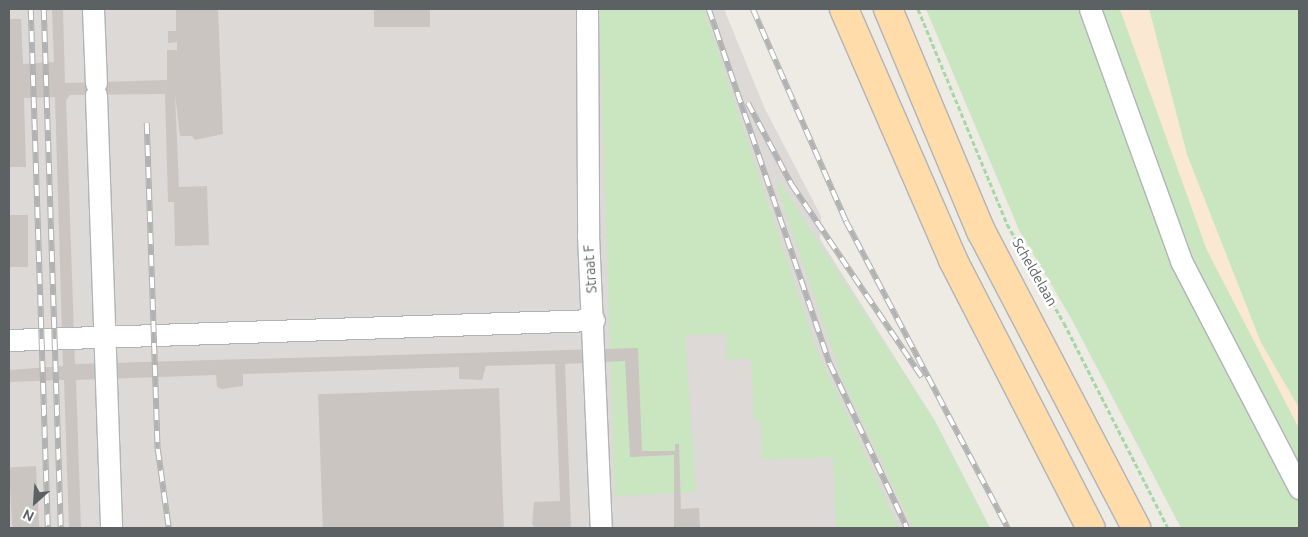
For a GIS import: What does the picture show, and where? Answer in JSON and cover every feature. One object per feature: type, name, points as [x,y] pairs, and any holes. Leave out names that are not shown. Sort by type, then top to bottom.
[{"type":"main road","points":[[844,9],[953,260],[1091,528]]},
{"type":"main road","name":"Scheldelaan","points":[[888,9],[981,231],[1136,528]]},
{"type":"lane","points":[[93,9],[111,528]]},
{"type":"lane","name":"Straat F","points":[[587,9],[588,235],[594,320],[601,528]]},
{"type":"lane","points":[[1090,9],[1181,261],[1299,488]]},
{"type":"lane","points":[[9,340],[594,320]]},
{"type":"path","name":"Scheldelaan","points":[[918,9],[1007,224],[1064,323],[1168,528]]},
{"type":"shaded area","points":[[9,9],[724,9],[765,109],[821,216],[820,239],[935,421],[990,528],[9,528]]},
{"type":"green space","points":[[599,9],[704,9],[816,348],[899,528],[836,528],[833,457],[762,460],[761,421],[754,421],[751,359],[726,359],[727,334],[685,335],[696,492],[615,496]]},
{"type":"green space","points":[[926,9],[1120,9],[1207,250],[1299,428],[1299,528],[1181,528],[1071,318],[1019,230]]},
{"type":"green space","points":[[1149,9],[1299,9],[1299,408],[1261,343],[1187,155]]},
{"type":"green space","points":[[778,180],[935,421],[990,528],[913,528],[843,381],[778,190]]},
{"type":"sand","points":[[1120,9],[1149,9],[1187,155],[1261,343],[1299,408],[1299,428],[1207,250]]},
{"type":"building","points":[[52,9],[63,9],[65,83],[167,80],[167,50],[177,50],[177,42],[168,43],[168,31],[176,31],[176,10],[218,9],[223,134],[195,140],[192,136],[180,136],[175,94],[179,187],[207,186],[209,245],[175,246],[174,202],[168,202],[165,94],[70,95],[66,100],[75,364],[638,348],[642,451],[675,451],[675,444],[679,444],[681,509],[699,508],[700,528],[674,528],[674,455],[630,457],[625,361],[565,364],[571,528],[535,528],[532,524],[534,502],[560,501],[555,364],[486,366],[482,380],[459,379],[459,367],[243,374],[243,386],[222,389],[217,387],[216,375],[76,380],[81,528],[69,528],[64,380],[9,382],[9,370],[63,366],[55,97],[24,98],[26,167],[9,167],[9,19],[21,19],[23,64],[54,62]]},
{"type":"building","points":[[374,9],[430,9],[430,27],[374,27]]},
{"type":"building","points":[[9,215],[28,215],[28,267],[9,267]]},
{"type":"building","points":[[499,388],[504,528],[323,528],[318,394]]},
{"type":"building","points":[[36,466],[39,528],[12,528],[9,467]]},
{"type":"railway","points":[[31,9],[48,528]]},
{"type":"railway","points":[[44,9],[61,528]]},
{"type":"railway","points":[[709,9],[830,364],[907,528]]},
{"type":"railway","points":[[753,9],[846,221],[1008,528]]},
{"type":"railway","points":[[748,103],[792,185],[922,377]]},
{"type":"railway","points":[[147,123],[158,449],[169,528]]}]
